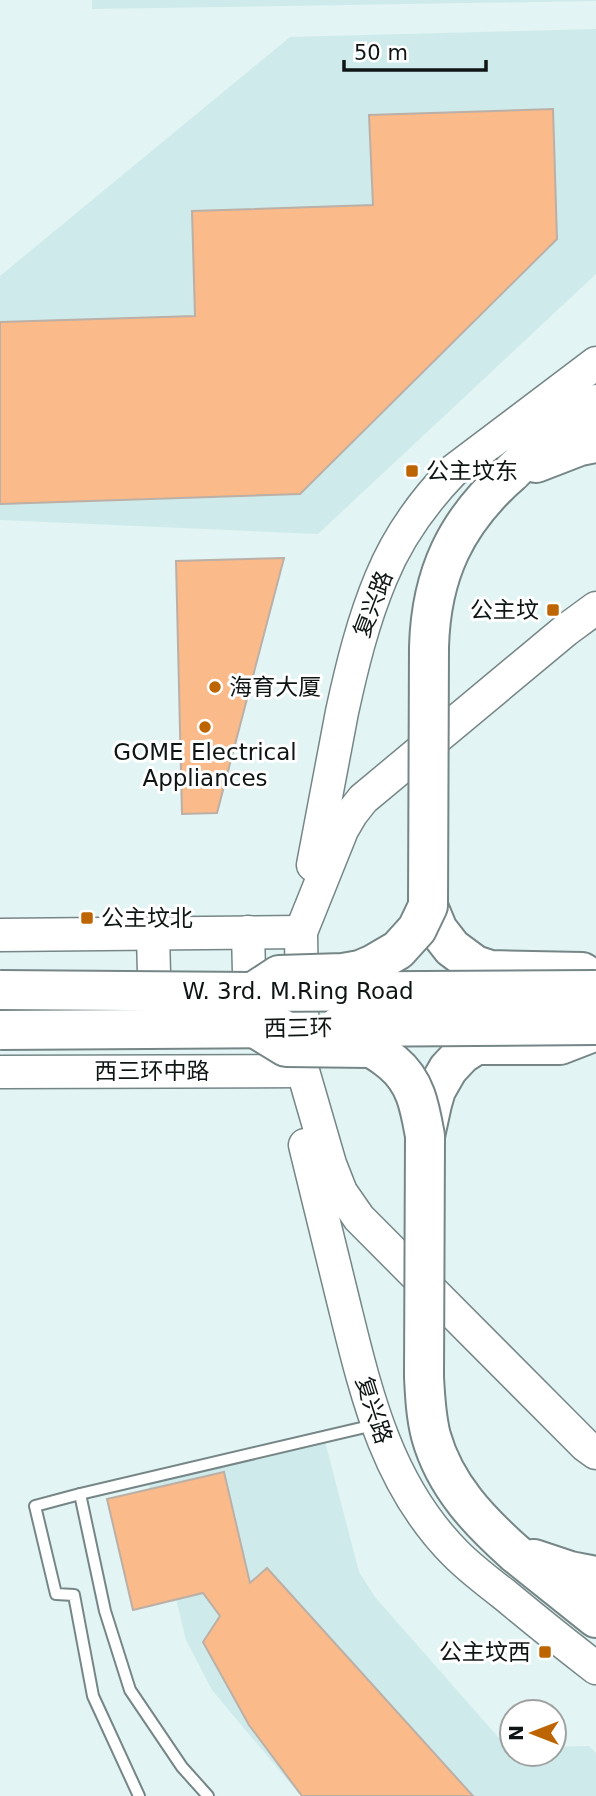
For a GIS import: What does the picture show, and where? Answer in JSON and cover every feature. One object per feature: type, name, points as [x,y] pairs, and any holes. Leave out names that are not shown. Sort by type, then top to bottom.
[{"type":"highway","points":[[596,404],[535,449],[481,502],[465,523],[443,565],[434,596],[429,647],[428,906],[438,930],[452,948],[475,965],[490,971],[582,972],[596,981]]},
{"type":"highway","points":[[511,473],[580,446],[596,443]]},
{"type":"highway","points":[[428,906],[416,929],[398,950],[360,971],[279,975],[254,1010],[286,1046],[361,1046],[378,1051],[403,1071],[412,1085],[419,1102],[425,1136],[424,1377],[431,1437],[440,1462],[454,1487],[485,1527],[596,1618]]},
{"type":"highway","name":"W. 3rd. M.Ring Road","points":[[0,990],[254,1010],[596,990]]},
{"type":"highway","name":"西三环","points":[[0,1030],[254,1010],[596,1025]]},
{"type":"highway","points":[[425,1136],[436,1090],[448,1069],[462,1054],[477,1045],[560,1045],[596,1031]]},
{"type":"highway","points":[[516,1554],[596,1576]]},
{"type":"street","name":"复兴路","points":[[596,363],[453,471],[432,492],[397,547],[382,576],[360,636],[350,676],[301,932],[304,1140],[355,1349],[389,1455],[404,1486],[456,1554],[596,1668]]},
{"type":"street","points":[[0,935],[301,932],[342,830],[363,799],[596,608]]},
{"type":"street","points":[[248,932],[251,1071]]},
{"type":"street","points":[[153,934],[156,1071]]},
{"type":"street","points":[[303,1071],[330,1164],[341,1192],[359,1218],[596,1453]]},
{"type":"street","name":"西三环中路","points":[[0,1072],[303,1071]]},
{"type":"lane","points":[[139,1796],[93,1696],[74,1595],[56,1594],[35,1506],[377,1424]]},
{"type":"lane","points":[[80,1494],[105,1611],[130,1690],[182,1767],[208,1796]]},
{"type":"shaded area","points":[[92,0],[596,0],[596,1],[92,9]]},
{"type":"shaded area","points":[[596,29],[596,274],[318,534],[0,520],[0,276],[290,37]]},
{"type":"shaded area","points":[[324,1438],[359,1572],[375,1597],[498,1737],[498,1768],[568,1768],[568,1747],[589,1746],[596,1753],[596,1796],[301,1796],[212,1690],[186,1640],[148,1481]]},
{"type":"building","points":[[553,109],[557,239],[300,494],[0,504],[0,322],[195,316],[192,211],[373,205],[369,115]]},
{"type":"building","name":"海育大厦","points":[[284,558],[217,813],[182,814],[176,561]]},
{"type":"building","points":[[224,1472],[250,1583],[267,1568],[473,1796],[302,1796],[249,1725],[203,1642],[220,1616],[203,1593],[133,1610],[107,1499]]},
{"type":"place","name":"公主坟东","points":[[412,471]]},
{"type":"place","name":"公主坟","points":[[553,610]]},
{"type":"place","name":"海育大厦","points":[[215,687]]},
{"type":"place","name":"GOME Electrical Appliances","points":[[205,727]]},
{"type":"place","name":"公主坟北","points":[[87,918]]},
{"type":"place","name":"公主坟西","points":[[545,1652]]}]
